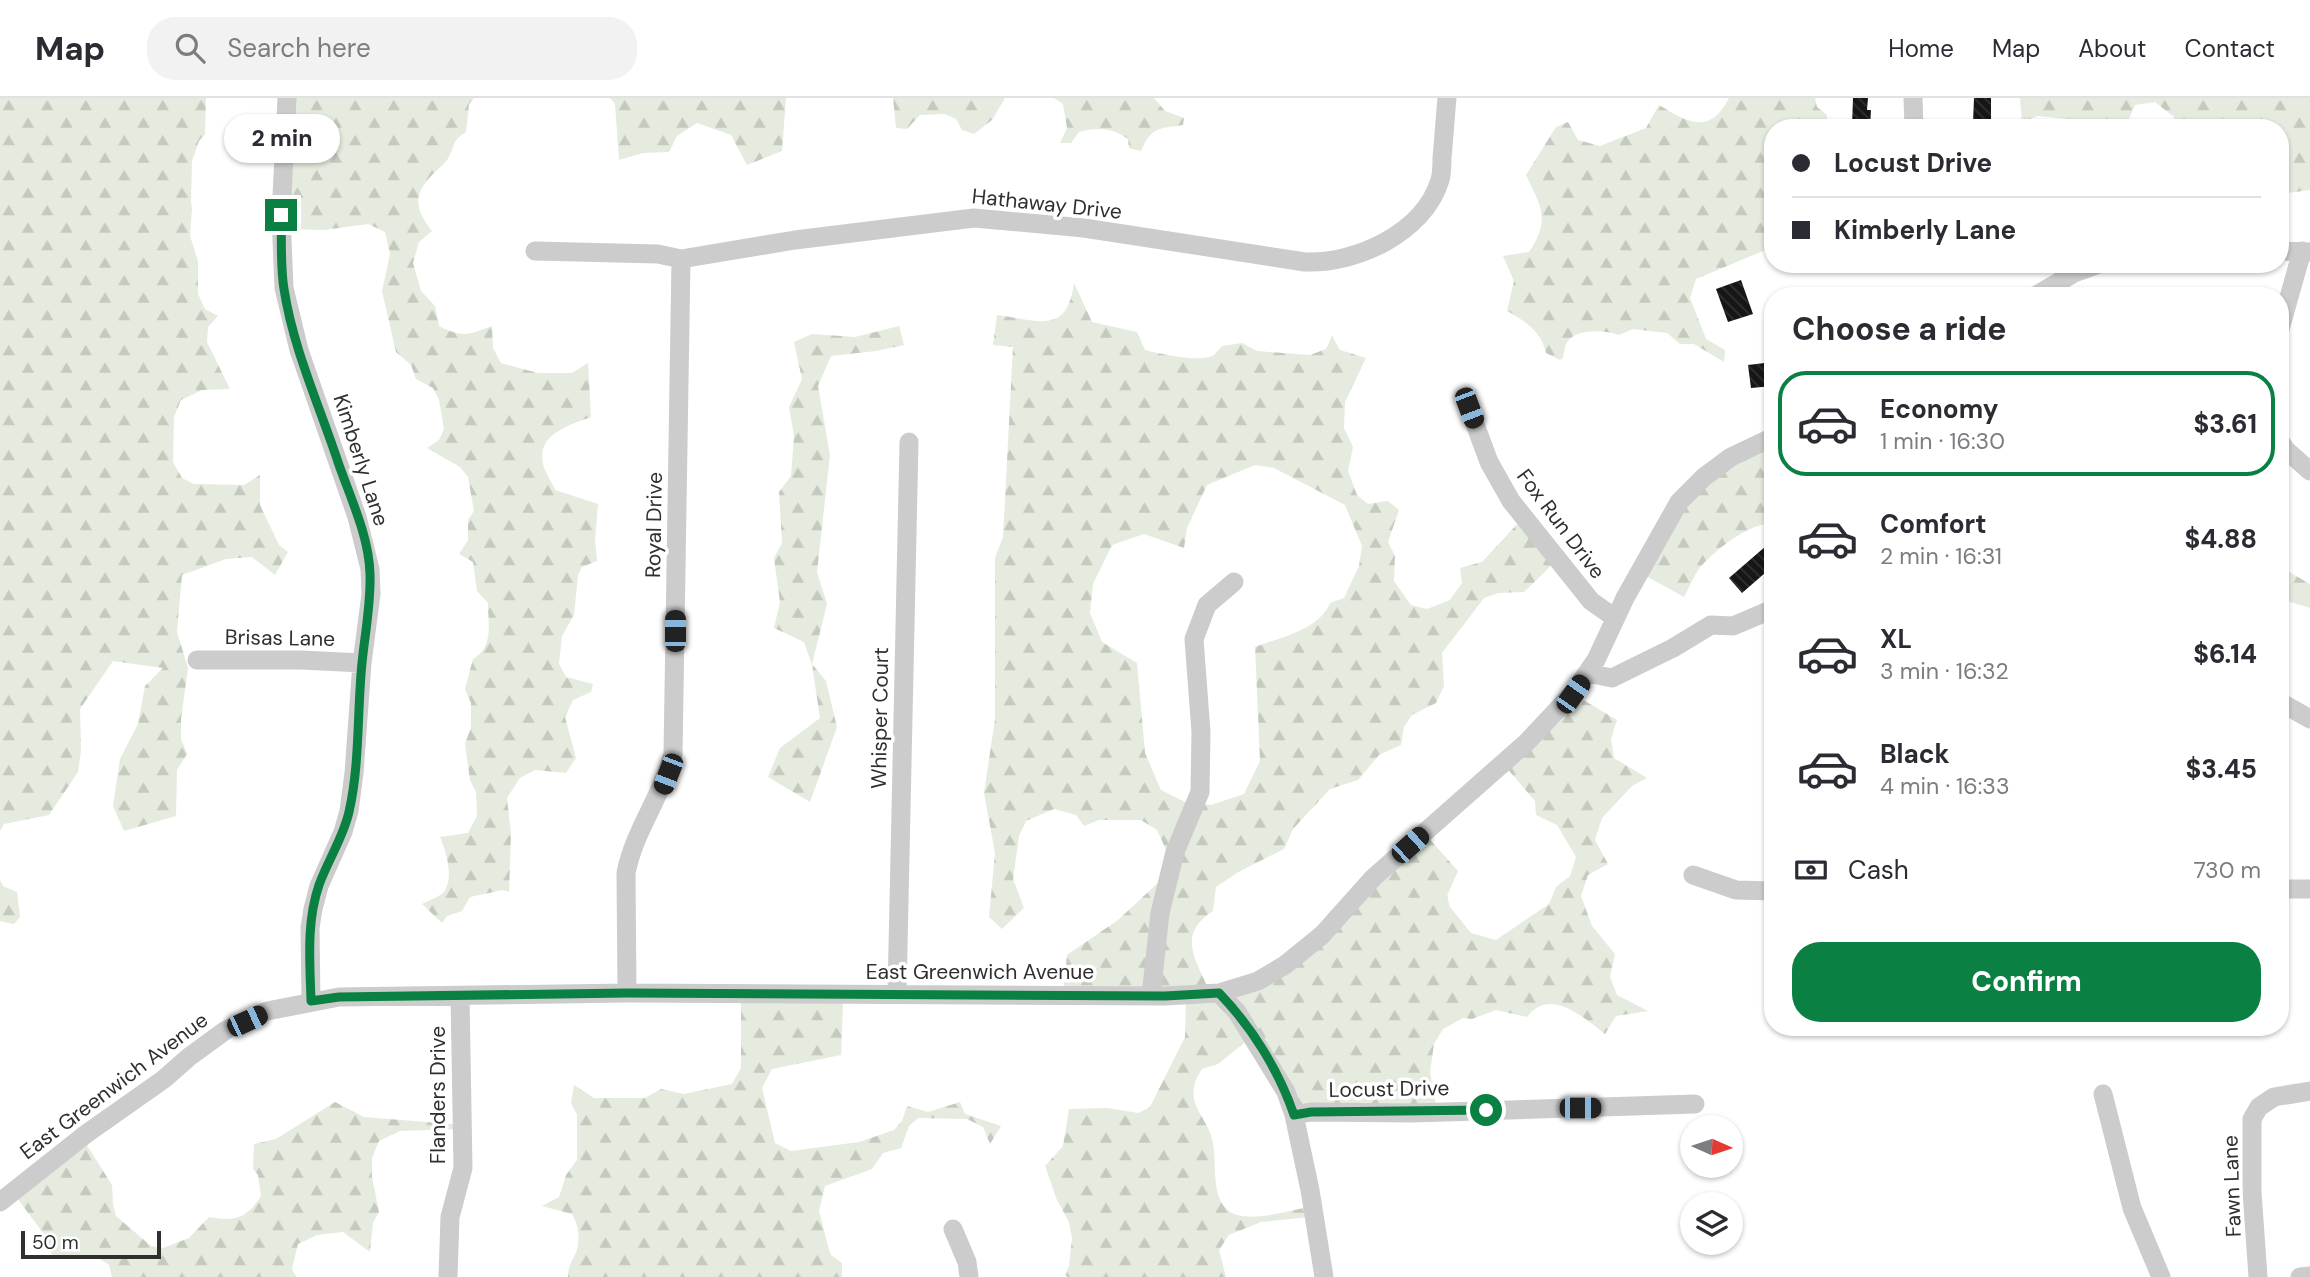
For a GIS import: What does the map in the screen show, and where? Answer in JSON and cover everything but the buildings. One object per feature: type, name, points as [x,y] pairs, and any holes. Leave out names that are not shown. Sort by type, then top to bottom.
[{"type":"street","name":"Kimberly Lane","points":[[287,98],[281,215],[284,288],[299,350],[357,517],[368,559],[371,594],[349,811],[343,832],[319,886],[310,928],[311,1001]]},
{"type":"street","name":"Hathaway Drive","points":[[535,251],[657,254],[681,259],[795,240],[974,218],[1084,229],[1305,262],[1347,258],[1404,231],[1424,211],[1440,180],[1447,98]]},
{"type":"street","points":[[1913,98],[1913,119]]},
{"type":"street","points":[[2289,303],[2306,252]]},
{"type":"street","name":"Royal Drive","points":[[627,993],[626,873],[630,856],[660,793],[673,754],[681,259]]},
{"type":"street","points":[[2052,287],[2077,273]]},
{"type":"street","name":"Fox Run Drive","points":[[1469,408],[1489,462],[1511,501],[1591,601],[1615,618]]},
{"type":"street","name":"Whisper Court","points":[[897,994],[909,442]]},
{"type":"street","name":"East Greenwich Avenue","points":[[0,1202],[226,1030],[267,1011],[311,1001],[339,997],[627,993],[1151,996],[1219,993],[1258,981],[1284,965],[1322,934],[1373,878],[1527,742],[1573,694],[1596,660],[1615,618],[1679,502],[1704,477],[1731,457],[1764,442]]},
{"type":"street","points":[[2289,453],[2310,471]]},
{"type":"street","points":[[1151,996],[1160,912],[1175,852],[1199,792],[1201,732],[1194,639],[1207,605],[1234,582]]},
{"type":"street","points":[[1587,673],[1612,678],[1673,648],[1711,625],[1733,626],[1764,613]]},
{"type":"street","name":"Brisas Lane","points":[[197,660],[362,663]]},
{"type":"street","points":[[2289,707],[2310,719]]},
{"type":"street","points":[[1693,875],[1736,890],[1764,891]]},
{"type":"street","points":[[2289,889],[2310,889]]},
{"type":"street","points":[[1219,993],[1237,1012],[1256,1040],[1286,1092],[1311,1190],[1324,1277]]},
{"type":"street","name":"Flanders Drive","points":[[448,1277],[450,1217],[463,1168],[460,996]]},
{"type":"street","name":"Fawn Lane","points":[[2258,1277],[2252,1192],[2252,1119],[2259,1107],[2274,1097],[2310,1091]]},
{"type":"street","points":[[2103,1094],[2132,1208],[2161,1277]]},
{"type":"street","name":"Locust Drive","points":[[1294,1115],[1311,1112],[1413,1112],[1695,1104]]},
{"type":"street","points":[[953,1229],[967,1262],[969,1277]]},
{"type":"street","points":[[2300,1277],[2310,1276]]},
{"type":"green space","points":[[0,98],[206,98],[205,134],[199,141],[192,161],[190,236],[198,261],[198,294],[205,309],[218,316],[208,327],[207,342],[230,389],[202,390],[181,400],[174,417],[173,462],[182,478],[194,484],[244,485],[260,475],[260,505],[279,545],[288,552],[275,575],[252,557],[226,559],[182,575],[177,632],[188,668],[181,719],[181,739],[187,754],[177,770],[176,816],[124,831],[113,806],[120,759],[138,724],[145,686],[163,668],[113,661],[80,709],[81,751],[78,772],[49,815],[4,824],[0,831]]},
{"type":"green space","points":[[292,98],[474,98],[469,104],[466,132],[456,141],[447,160],[426,182],[419,195],[419,209],[432,231],[419,242],[413,263],[421,291],[435,306],[439,326],[466,334],[492,326],[493,348],[501,363],[538,373],[572,373],[588,363],[591,417],[556,432],[545,445],[542,454],[544,467],[555,490],[598,504],[595,540],[597,561],[582,567],[578,575],[574,615],[562,636],[559,664],[566,677],[593,684],[591,692],[573,700],[565,717],[576,758],[566,773],[535,770],[520,778],[507,798],[511,834],[509,892],[503,890],[470,897],[462,911],[447,916],[442,923],[422,904],[443,893],[447,887],[448,865],[440,837],[468,833],[477,816],[476,792],[470,780],[465,744],[471,727],[471,703],[465,689],[473,659],[484,648],[488,634],[488,603],[477,591],[473,562],[459,554],[468,540],[468,520],[474,511],[468,477],[460,467],[427,448],[439,440],[444,429],[439,400],[433,388],[416,379],[411,365],[396,352],[382,291],[390,254],[385,232],[368,224],[324,230],[288,229]]},
{"type":"green space","points":[[610,98],[786,98],[782,151],[747,165],[731,135],[697,123],[677,136],[669,152],[643,153],[619,160],[615,104]]},
{"type":"green space","points":[[893,98],[1005,98],[992,120],[974,134],[962,130],[956,119],[945,114],[920,115],[907,129],[896,128]]},
{"type":"green space","points":[[1054,98],[1154,98],[1165,111],[1184,118],[1183,125],[1157,130],[1149,137],[1141,151],[1129,148],[1128,139],[1122,135],[1104,130],[1079,132],[1071,143],[1060,143],[1067,128],[1063,104]]},
{"type":"green space","points":[[1729,98],[1815,98],[1817,107],[1827,115],[1827,119],[1764,119],[1764,251],[1696,279],[1690,298],[1706,339],[1725,350],[1724,362],[1694,344],[1680,344],[1667,333],[1633,329],[1619,335],[1600,331],[1578,334],[1567,342],[1560,360],[1546,353],[1537,333],[1507,311],[1514,281],[1503,256],[1529,252],[1536,241],[1542,222],[1541,213],[1526,175],[1556,127],[1568,122],[1578,140],[1600,146],[1646,128],[1659,105],[1697,122],[1714,118]]},
{"type":"green space","points":[[2020,98],[2310,98],[2310,190],[2289,193],[2289,119],[2174,119],[2155,102],[2135,105],[2129,119],[2038,116],[2022,119]]},
{"type":"green space","points":[[1074,283],[1092,322],[1137,332],[1145,350],[1160,354],[1190,358],[1208,357],[1214,355],[1222,346],[1242,343],[1257,351],[1310,355],[1326,349],[1332,336],[1340,350],[1366,358],[1345,402],[1344,428],[1353,447],[1348,471],[1357,495],[1368,504],[1388,501],[1399,510],[1388,542],[1395,556],[1394,581],[1411,605],[1427,609],[1450,600],[1462,583],[1460,568],[1482,562],[1519,522],[1556,561],[1524,592],[1498,593],[1484,598],[1442,653],[1444,686],[1436,703],[1412,715],[1404,727],[1401,745],[1379,755],[1358,780],[1330,789],[1293,829],[1284,849],[1240,871],[1216,887],[1213,911],[1195,929],[1192,938],[1195,958],[1209,991],[1261,980],[1425,834],[1458,871],[1447,896],[1450,907],[1471,933],[1496,940],[1549,904],[1556,887],[1570,876],[1576,857],[1557,825],[1536,815],[1535,801],[1504,765],[1570,692],[1617,720],[1611,739],[1614,758],[1647,778],[1632,786],[1602,818],[1595,840],[1608,864],[1588,875],[1581,896],[1592,926],[1615,954],[1610,977],[1617,995],[1648,1011],[1616,1016],[1605,1034],[1577,1013],[1556,1005],[1546,1004],[1536,1008],[1527,1017],[1496,1010],[1472,1019],[1463,1018],[1443,1029],[1434,1044],[1430,1072],[1437,1110],[1299,1115],[1253,1036],[1218,1064],[1202,1069],[1195,1083],[1194,1099],[1212,1139],[1216,1187],[1223,1204],[1236,1215],[1256,1217],[1308,1207],[1310,1217],[1261,1222],[1229,1235],[1219,1250],[1226,1277],[1068,1277],[1065,1275],[1069,1266],[1072,1238],[1069,1222],[1057,1200],[1045,1166],[1063,1146],[1069,1109],[1108,1108],[1138,1113],[1150,1107],[1185,1037],[1186,996],[1063,993],[1067,955],[1118,920],[1160,881],[1168,854],[1157,830],[1141,820],[1099,820],[1084,826],[1076,815],[1054,809],[1026,821],[1019,836],[1013,879],[1024,908],[1002,929],[989,917],[995,853],[984,793],[995,719],[995,558],[1003,537],[1013,347],[993,345],[997,315],[1048,321],[1065,311]],"holes":[[[1255,465],[1274,468],[1345,505],[1362,546],[1359,566],[1344,598],[1330,603],[1317,620],[1298,631],[1255,647],[1260,761],[1244,794],[1211,805],[1185,802],[1161,790],[1145,753],[1137,663],[1102,642],[1090,613],[1093,584],[1112,545],[1144,534],[1184,548],[1187,528],[1207,485]]]},
{"type":"green space","points":[[899,326],[904,345],[831,356],[818,386],[830,455],[817,572],[827,604],[812,664],[826,681],[837,727],[810,802],[768,777],[780,748],[820,718],[812,665],[804,642],[774,628],[780,602],[774,558],[782,543],[779,492],[791,476],[794,436],[789,407],[802,379],[794,342],[812,334],[855,337]]},
{"type":"green space","points":[[1764,442],[1764,524],[1746,531],[1717,551],[1700,567],[1684,597],[1646,576],[1680,501]]},
{"type":"green space","points":[[2289,571],[2310,584],[2310,608],[2289,602]]},
{"type":"green space","points":[[0,880],[3,886],[17,892],[20,917],[14,924],[0,921]]},
{"type":"green space","points":[[741,993],[841,994],[841,1055],[772,1069],[762,1088],[775,1143],[791,1151],[859,1142],[894,1130],[902,1121],[907,1106],[928,1112],[960,1102],[965,1114],[1001,1126],[990,1144],[983,1127],[967,1119],[918,1118],[909,1126],[901,1148],[883,1153],[872,1169],[825,1186],[819,1211],[831,1255],[842,1263],[842,1277],[568,1277],[578,1244],[576,1224],[572,1214],[542,1206],[559,1197],[566,1175],[577,1160],[577,1115],[571,1103],[574,1085],[594,1098],[645,1098],[661,1089],[684,1094],[732,1084],[741,1068]]},
{"type":"green space","points":[[335,1102],[364,1117],[464,1125],[462,1129],[400,1131],[379,1141],[372,1158],[372,1177],[379,1212],[373,1223],[370,1252],[343,1232],[317,1235],[298,1244],[292,1269],[296,1277],[112,1277],[109,1265],[94,1255],[52,1256],[46,1237],[14,1194],[83,1139],[112,1185],[116,1216],[151,1246],[163,1248],[189,1238],[209,1217],[226,1219],[245,1214],[261,1196],[258,1175],[253,1169],[254,1144],[276,1139]]},
{"type":"route","points":[[281,215],[284,288],[299,350],[357,517],[370,569],[371,594],[349,811],[343,832],[319,886],[310,928],[311,1001],[339,997],[627,993],[1165,996],[1219,993],[1237,1012],[1256,1040],[1286,1092],[1294,1115],[1311,1112],[1486,1110]]}]
